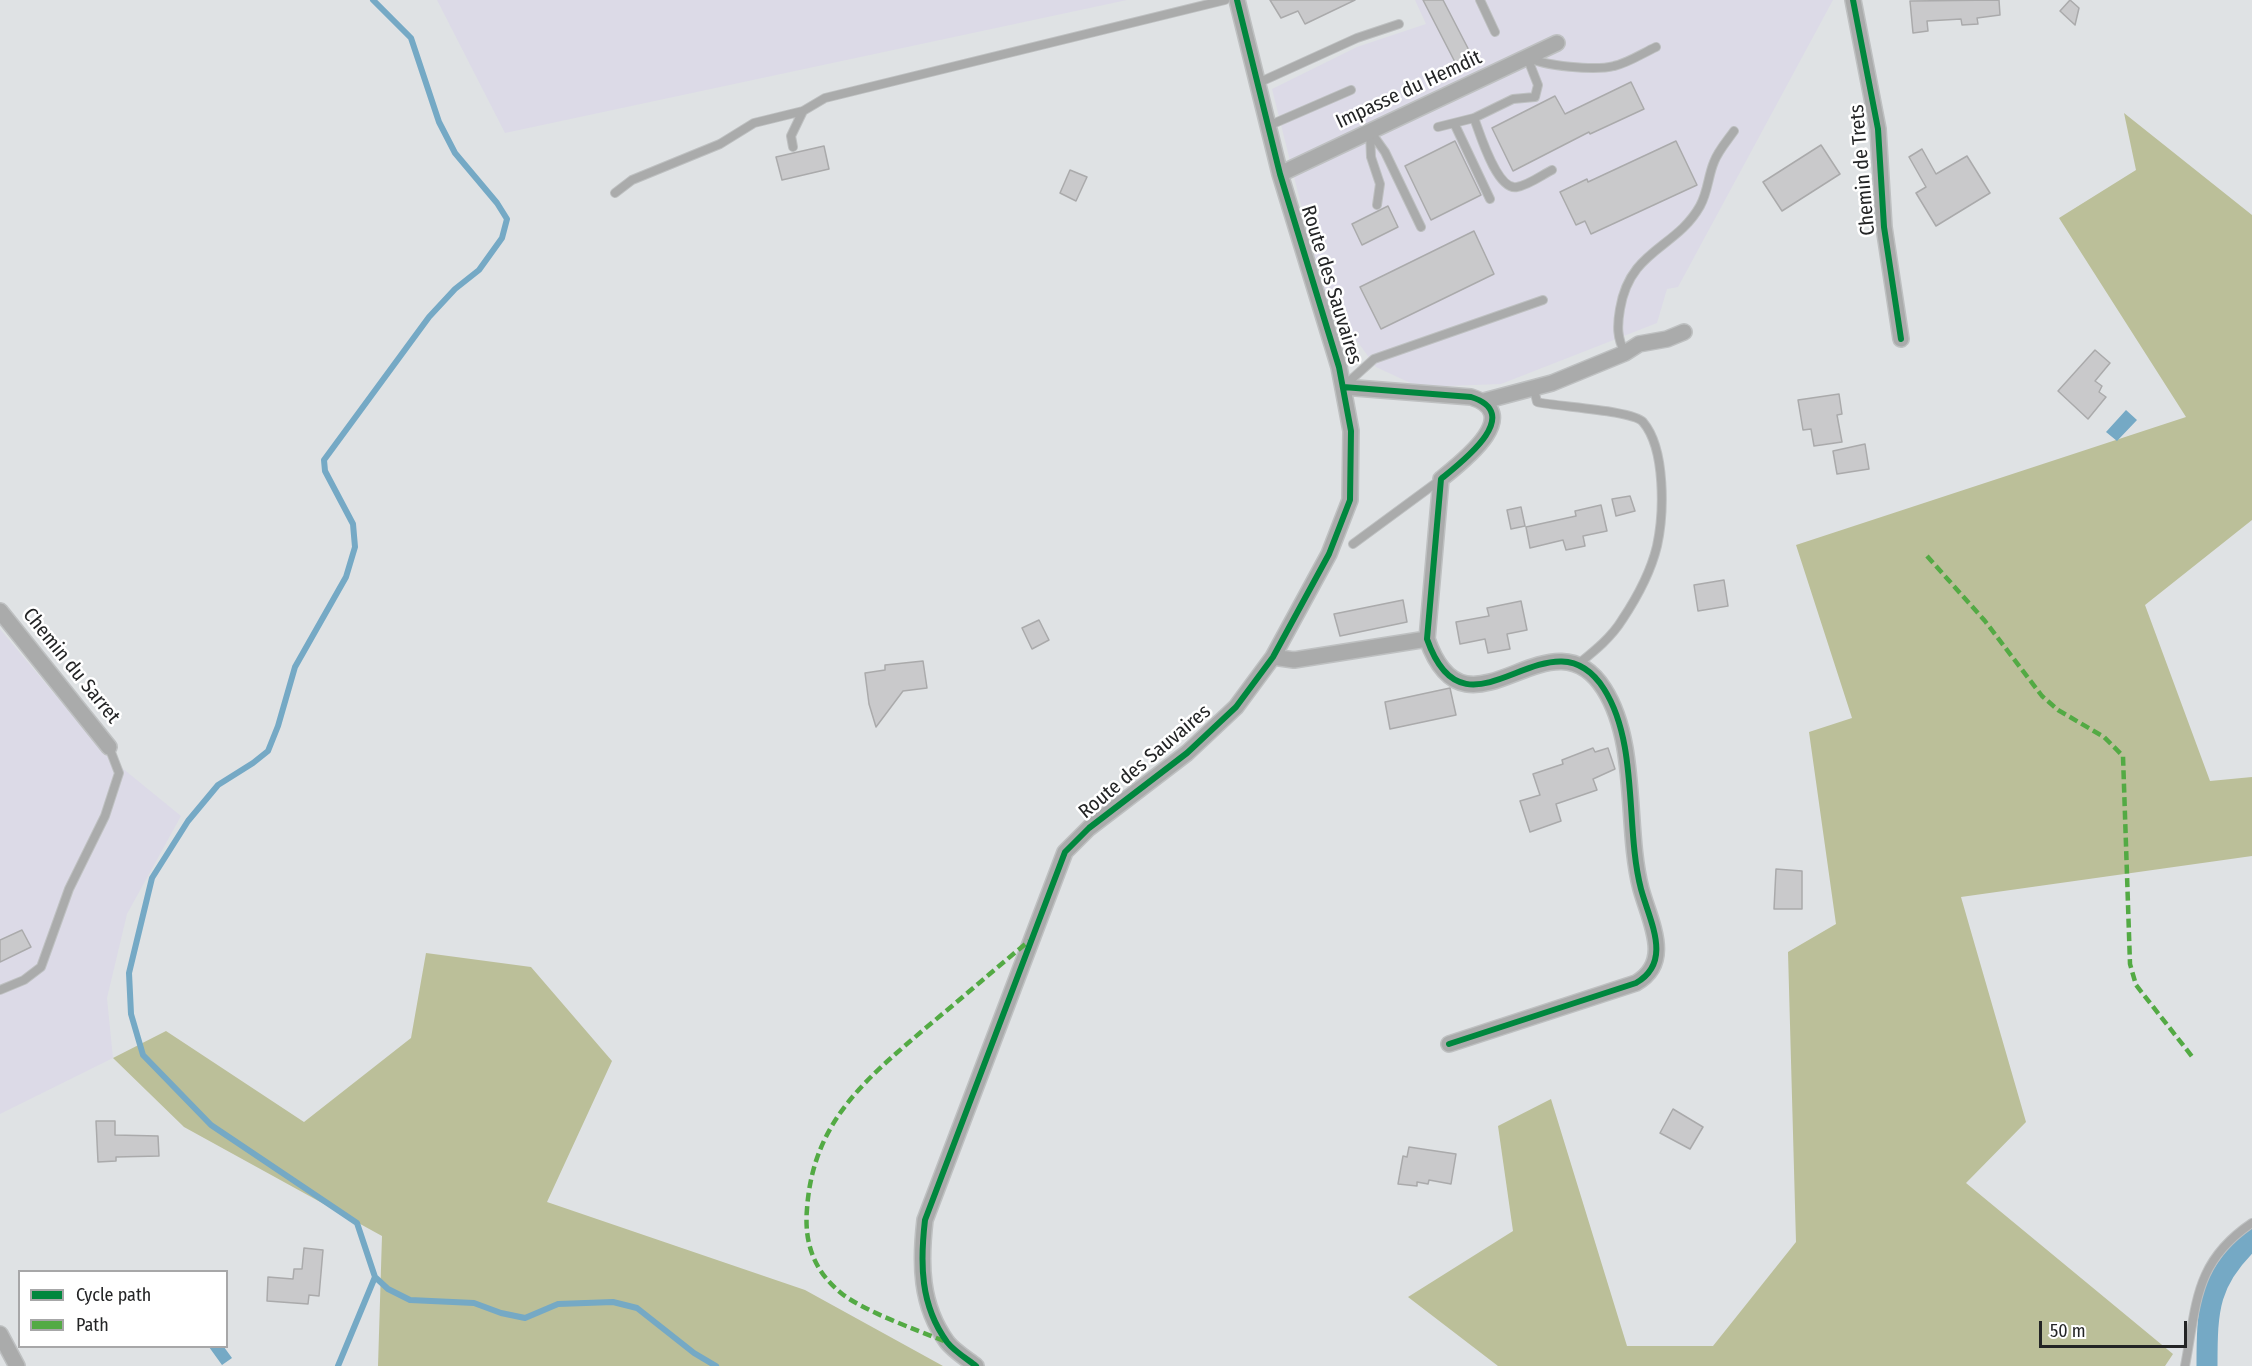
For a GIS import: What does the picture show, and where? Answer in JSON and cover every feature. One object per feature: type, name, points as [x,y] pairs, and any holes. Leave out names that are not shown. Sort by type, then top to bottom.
[{"type":"street","name":"Route des Sauvaires","points":[[976,1366],[948,1342],[923,1294],[921,1254],[925,1220],[1065,852],[1089,828],[1187,753],[1236,707],[1273,657],[1329,554],[1350,500],[1351,431],[1343,387],[1280,174],[1237,0]]},
{"type":"street","name":"Chemin de Trets","points":[[1853,0],[1878,129],[1884,228],[1901,339]]},
{"type":"street","name":"Impasse du Hemdit","points":[[1280,174],[1557,43]]},
{"type":"street","points":[[1343,387],[1471,397],[1484,401],[1534,389],[1626,353],[1639,344],[1667,339],[1684,332]]},
{"type":"street","points":[[1449,1044],[1636,983],[1648,976],[1655,967],[1658,952],[1635,866],[1632,795],[1615,711],[1604,689],[1592,675],[1577,665],[1562,660],[1550,660],[1486,684],[1473,685],[1459,682],[1445,671],[1432,652],[1427,639],[1441,479],[1473,452],[1487,435],[1491,421],[1491,409],[1484,401]]},
{"type":"street","name":"Chemin du Sarret","points":[[0,611],[109,747]]},
{"type":"street","points":[[1273,657],[1294,660],[1427,639]]},
{"type":"street","points":[[0,1334],[16,1366]]},
{"type":"lane","points":[[615,193],[632,180],[720,144],[754,123],[803,111],[825,98],[1225,0]]},
{"type":"lane","points":[[1480,0],[1495,32]]},
{"type":"lane","points":[[1258,83],[1357,38],[1399,24]]},
{"type":"lane","points":[[1527,57],[1553,66],[1613,66],[1656,47]]},
{"type":"lane","points":[[1438,127],[1474,118],[1513,99],[1535,97],[1538,85],[1527,57]]},
{"type":"lane","points":[[1268,126],[1350,90]]},
{"type":"lane","points":[[793,147],[792,136],[803,111]]},
{"type":"lane","points":[[1474,118],[1499,179],[1509,187],[1518,187],[1552,170]]},
{"type":"lane","points":[[1454,123],[1490,199]]},
{"type":"lane","points":[[1370,131],[1371,157],[1380,184],[1377,205]]},
{"type":"lane","points":[[1370,131],[1385,152],[1421,227]]},
{"type":"lane","points":[[1626,353],[1619,341],[1617,330],[1624,288],[1632,272],[1691,219],[1700,207],[1713,164],[1734,131]]},
{"type":"lane","points":[[1343,387],[1374,359],[1543,300]]},
{"type":"lane","points":[[1534,389],[1537,402],[1624,413],[1642,421],[1654,443],[1660,464],[1657,545],[1650,567],[1622,621],[1609,637],[1577,665]]},
{"type":"lane","points":[[1353,544],[1441,479]]},
{"type":"lane","points":[[0,990],[24,980],[41,967],[69,889],[105,816],[119,772],[109,747]]},
{"type":"lane","points":[[2185,1366],[2202,1277],[2215,1256],[2237,1233],[2252,1222]]},
{"type":"shaded area","points":[[437,0],[1127,0],[505,133]]},
{"type":"shaded area","points":[[1415,0],[1833,0],[1678,287],[1667,289],[1657,323],[1501,384],[1419,387],[1376,367],[1324,296],[1272,89],[1357,47],[1426,24]]},
{"type":"shaded area","points":[[0,629],[105,754],[181,816],[127,914],[107,998],[113,1058],[0,1114]]},
{"type":"green space","points":[[2124,113],[2252,215],[2252,520],[2145,605],[2210,781],[2252,777],[2252,856],[1961,897],[2026,1122],[1966,1183],[2173,1354],[2165,1366],[1498,1366],[1408,1297],[1513,1231],[1498,1126],[1551,1099],[1627,1346],[1713,1346],[1796,1242],[1788,952],[1836,924],[1809,732],[1852,718],[1796,545],[2186,417],[2059,218],[2136,170]]},
{"type":"green space","points":[[426,953],[531,967],[612,1061],[547,1202],[805,1290],[943,1366],[378,1366],[382,1236],[184,1127],[113,1058],[166,1031],[304,1122],[411,1038]]},
{"type":"water","points":[[2126,410],[2137,420],[2117,441],[2106,432]]},
{"type":"water","points":[[210,1348],[225,1348],[232,1358],[222,1365]]},
{"type":"building","points":[[1270,0],[1355,0],[1305,24],[1298,11],[1281,18]]},
{"type":"building","points":[[1423,0],[1443,0],[1473,58],[1457,66]]},
{"type":"building","points":[[1999,0],[2000,15],[1977,18],[1978,24],[1962,25],[1961,19],[1927,21],[1928,31],[1913,33],[1910,1]]},
{"type":"building","points":[[2070,0],[2079,8],[2075,25],[2060,11]]},
{"type":"building","points":[[1631,82],[1644,109],[1590,134],[1589,132],[1513,171],[1492,128],[1555,96],[1565,114]]},
{"type":"building","points":[[1455,141],[1481,195],[1431,220],[1405,166]]},
{"type":"building","points":[[1676,141],[1697,185],[1591,234],[1585,221],[1576,225],[1560,192],[1587,179],[1588,182]]},
{"type":"building","points":[[1821,145],[1840,174],[1782,211],[1763,182]]},
{"type":"building","points":[[824,146],[829,169],[782,180],[776,157]]},
{"type":"building","points":[[1922,149],[1936,174],[1967,156],[1990,193],[1936,226],[1916,193],[1926,187],[1909,157]]},
{"type":"building","points":[[1070,170],[1087,177],[1076,201],[1060,193]]},
{"type":"building","points":[[1388,206],[1398,227],[1362,245],[1352,224]]},
{"type":"building","points":[[1474,231],[1494,274],[1381,329],[1360,287]]},
{"type":"building","points":[[2095,350],[2110,363],[2095,381],[2102,386],[2099,392],[2106,397],[2088,419],[2058,391]]},
{"type":"building","points":[[1839,394],[1842,414],[1837,415],[1842,442],[1814,446],[1811,429],[1803,430],[1798,400]]},
{"type":"building","points":[[1865,444],[1869,469],[1837,474],[1833,451]]},
{"type":"building","points":[[1630,496],[1635,511],[1616,516],[1612,499]]},
{"type":"building","points":[[1601,505],[1607,531],[1583,536],[1585,546],[1566,550],[1563,540],[1530,548],[1526,527],[1576,516],[1575,511]]},
{"type":"building","points":[[1521,507],[1525,526],[1511,529],[1507,510]]},
{"type":"building","points":[[1724,580],[1728,606],[1698,611],[1694,585]]},
{"type":"building","points":[[1403,600],[1407,622],[1340,636],[1334,614]]},
{"type":"building","points":[[1521,601],[1527,630],[1507,634],[1510,649],[1488,653],[1485,639],[1460,644],[1456,622],[1489,616],[1487,608]]},
{"type":"building","points":[[1039,620],[1049,640],[1032,649],[1022,628]]},
{"type":"building","points":[[923,661],[927,688],[903,691],[876,727],[869,704],[865,673],[885,670],[885,665]]},
{"type":"building","points":[[1450,688],[1456,715],[1390,729],[1385,702]]},
{"type":"building","points":[[1593,748],[1595,752],[1608,748],[1615,769],[1593,779],[1597,790],[1556,804],[1561,821],[1530,832],[1520,801],[1540,795],[1533,774],[1563,764],[1562,760]]},
{"type":"building","points":[[1776,869],[1802,871],[1802,909],[1774,909]]},
{"type":"building","points":[[22,930],[31,947],[0,962],[0,940]]},
{"type":"building","points":[[1673,1109],[1703,1127],[1690,1149],[1660,1133]]},
{"type":"building","points":[[96,1121],[115,1121],[115,1135],[158,1136],[159,1156],[116,1157],[116,1161],[98,1162]]},
{"type":"building","points":[[1409,1147],[1456,1154],[1451,1184],[1429,1180],[1428,1184],[1417,1182],[1417,1186],[1398,1184],[1403,1156],[1407,1157]]},
{"type":"building","points":[[304,1248],[323,1250],[319,1296],[309,1295],[308,1304],[267,1301],[268,1277],[293,1279],[294,1269],[302,1269]]},
{"type":"waterway","points":[[338,1366],[375,1277],[357,1223],[211,1125],[143,1055],[131,1014],[129,973],[152,878],[188,821],[218,785],[268,751],[278,726],[295,667],[346,577],[355,547],[353,524],[325,471],[324,460],[429,317],[455,289],[479,270],[502,238],[507,219],[497,203],[455,153],[439,122],[411,38],[373,0]]},
{"type":"waterway","points":[[2207,1366],[2208,1328],[2213,1296],[2226,1268],[2252,1239]]},
{"type":"waterway","points":[[375,1277],[388,1289],[410,1300],[474,1303],[501,1313],[525,1318],[558,1304],[613,1302],[637,1308],[694,1353],[716,1366]]},
{"type":"marked path","points":[[1927,556],[1985,621],[2042,696],[2058,710],[2104,737],[2123,756],[2130,964],[2136,985],[2194,1059]]},
{"type":"marked path","points":[[944,1341],[863,1307],[841,1293],[824,1275],[813,1256],[807,1233],[806,1221],[811,1178],[832,1126],[846,1104],[864,1084],[905,1045],[1029,941]]},
{"type":"cycle path","points":[[976,1366],[947,1342],[931,1313],[923,1268],[925,1220],[1065,852],[1089,828],[1187,753],[1236,707],[1273,657],[1329,554],[1350,500],[1351,431],[1339,367],[1280,174],[1237,0]]},
{"type":"cycle path","points":[[1853,0],[1878,129],[1884,227],[1901,339]]},
{"type":"cycle path","points":[[1343,387],[1471,397],[1486,405],[1492,415],[1491,426],[1484,438],[1441,479],[1427,639],[1444,671],[1464,683],[1486,683],[1535,666],[1559,662],[1583,667],[1604,689],[1615,711],[1627,760],[1636,865],[1656,940],[1654,964],[1636,983],[1449,1044]]}]
